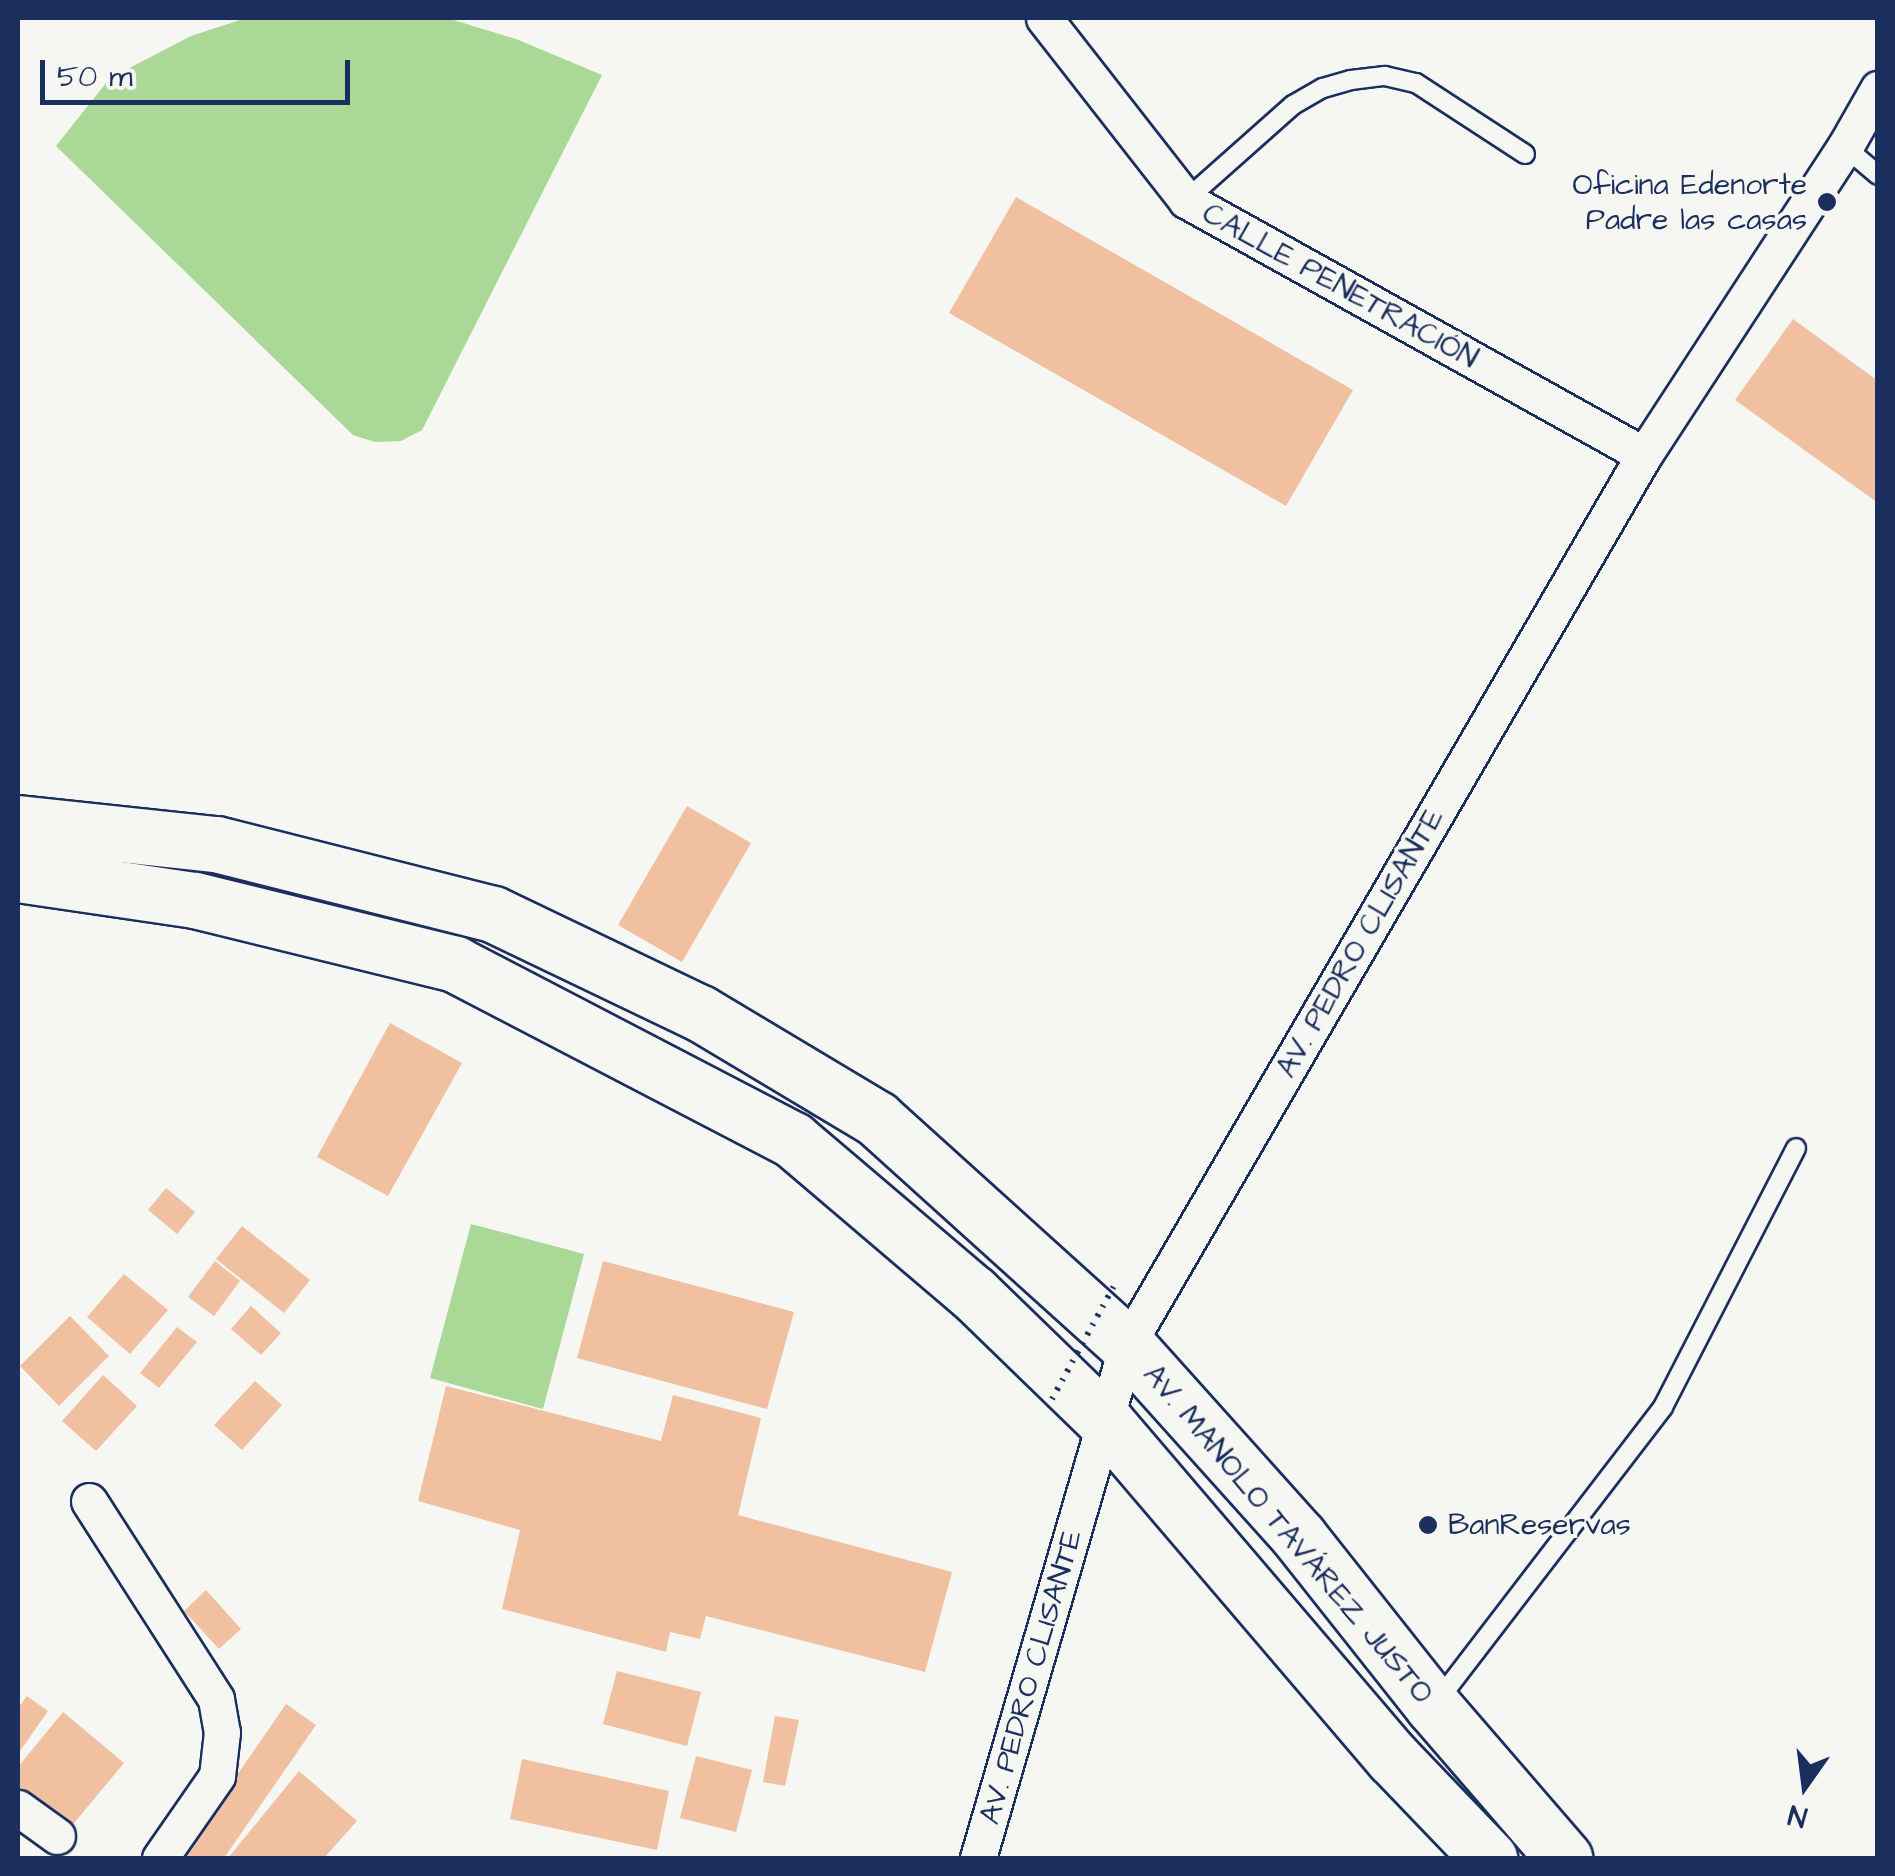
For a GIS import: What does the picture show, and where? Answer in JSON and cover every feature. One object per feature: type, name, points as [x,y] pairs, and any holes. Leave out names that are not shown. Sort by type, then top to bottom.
[{"type":"main road","name":"AV. MANOLO TAVÁREZ JUSTO","points":[[18,822],[216,844],[493,914],[700,1013],[876,1119],[1127,1345],[1299,1538],[1433,1706],[1564,1858]]},
{"type":"main road","points":[[18,874],[195,900],[454,964],[793,1140],[973,1292],[1105,1420],[1393,1758],[1490,1858]]},
{"type":"street","name":"CALLE PENETRACIÓN","points":[[1044,18],[1186,200],[1644,455]]},
{"type":"street","name":"AV. PEDRO CLISANTE","points":[[978,1858],[1127,1345],[1644,455],[1845,147],[1878,89]]},
{"type":"street","points":[[89,1501],[216,1699],[222,1732],[216,1776],[160,1858]]},
{"type":"street","points":[[18,1808],[56,1836]]},
{"type":"lane","points":[[1186,200],[1293,105],[1323,88],[1351,80],[1385,76],[1416,83],[1526,154]]},
{"type":"lane","points":[[1845,147],[1878,175]]},
{"type":"lane","points":[[1433,1706],[1663,1406],[1796,1148]]},
{"type":"path","points":[[1052,1399],[1116,1282]]},
{"type":"green space","points":[[246,18],[447,18],[516,39],[602,75],[422,430],[401,441],[375,442],[353,435],[56,146],[110,78],[191,36]]},
{"type":"green space","points":[[471,1224],[584,1254],[543,1409],[430,1378]]},
{"type":"building","points":[[1016,197],[1353,390],[1286,506],[949,313]]},
{"type":"building","points":[[1793,319],[1878,381],[1878,503],[1735,400]]},
{"type":"building","points":[[687,806],[751,843],[682,962],[618,925]]},
{"type":"building","points":[[390,1023],[462,1063],[388,1196],[317,1157]]},
{"type":"building","points":[[166,1188],[195,1212],[177,1234],[148,1210]]},
{"type":"building","points":[[242,1226],[310,1280],[284,1313],[216,1259]]},
{"type":"building","points":[[215,1261],[240,1281],[214,1316],[188,1297]]},
{"type":"building","points":[[603,1261],[794,1312],[767,1409],[577,1358]]},
{"type":"building","points":[[124,1274],[168,1310],[130,1354],[87,1317]]},
{"type":"building","points":[[251,1306],[281,1333],[261,1355],[231,1329]]},
{"type":"building","points":[[70,1316],[109,1356],[59,1406],[20,1366]]},
{"type":"building","points":[[177,1327],[197,1342],[159,1388],[140,1373]]},
{"type":"building","points":[[103,1375],[137,1406],[96,1451],[62,1421]]},
{"type":"building","points":[[255,1381],[282,1405],[242,1450],[214,1425]]},
{"type":"building","points":[[446,1386],[661,1441],[673,1395],[761,1418],[738,1515],[952,1572],[925,1672],[706,1616],[700,1639],[670,1632],[666,1652],[502,1609],[520,1530],[418,1501]]},
{"type":"building","points":[[206,1590],[241,1629],[219,1649],[184,1611]]},
{"type":"building","points":[[617,1671],[701,1692],[687,1746],[603,1724]]},
{"type":"building","points":[[27,1696],[48,1711],[18,1754],[18,1708]]},
{"type":"building","points":[[286,1704],[316,1725],[224,1858],[180,1858]]},
{"type":"building","points":[[63,1712],[124,1763],[70,1828],[18,1786],[18,1767]]},
{"type":"building","points":[[775,1716],[799,1720],[785,1786],[763,1782]]},
{"type":"building","points":[[696,1756],[752,1770],[736,1832],[680,1818]]},
{"type":"building","points":[[522,1759],[669,1791],[657,1850],[510,1819]]},
{"type":"building","points":[[299,1771],[357,1821],[324,1858],[228,1858]]},
{"type":"place","name":"Oficina Edenorte Padre las casas","points":[[1827,202]]},
{"type":"place","name":"BanReservas","points":[[1428,1525]]}]
